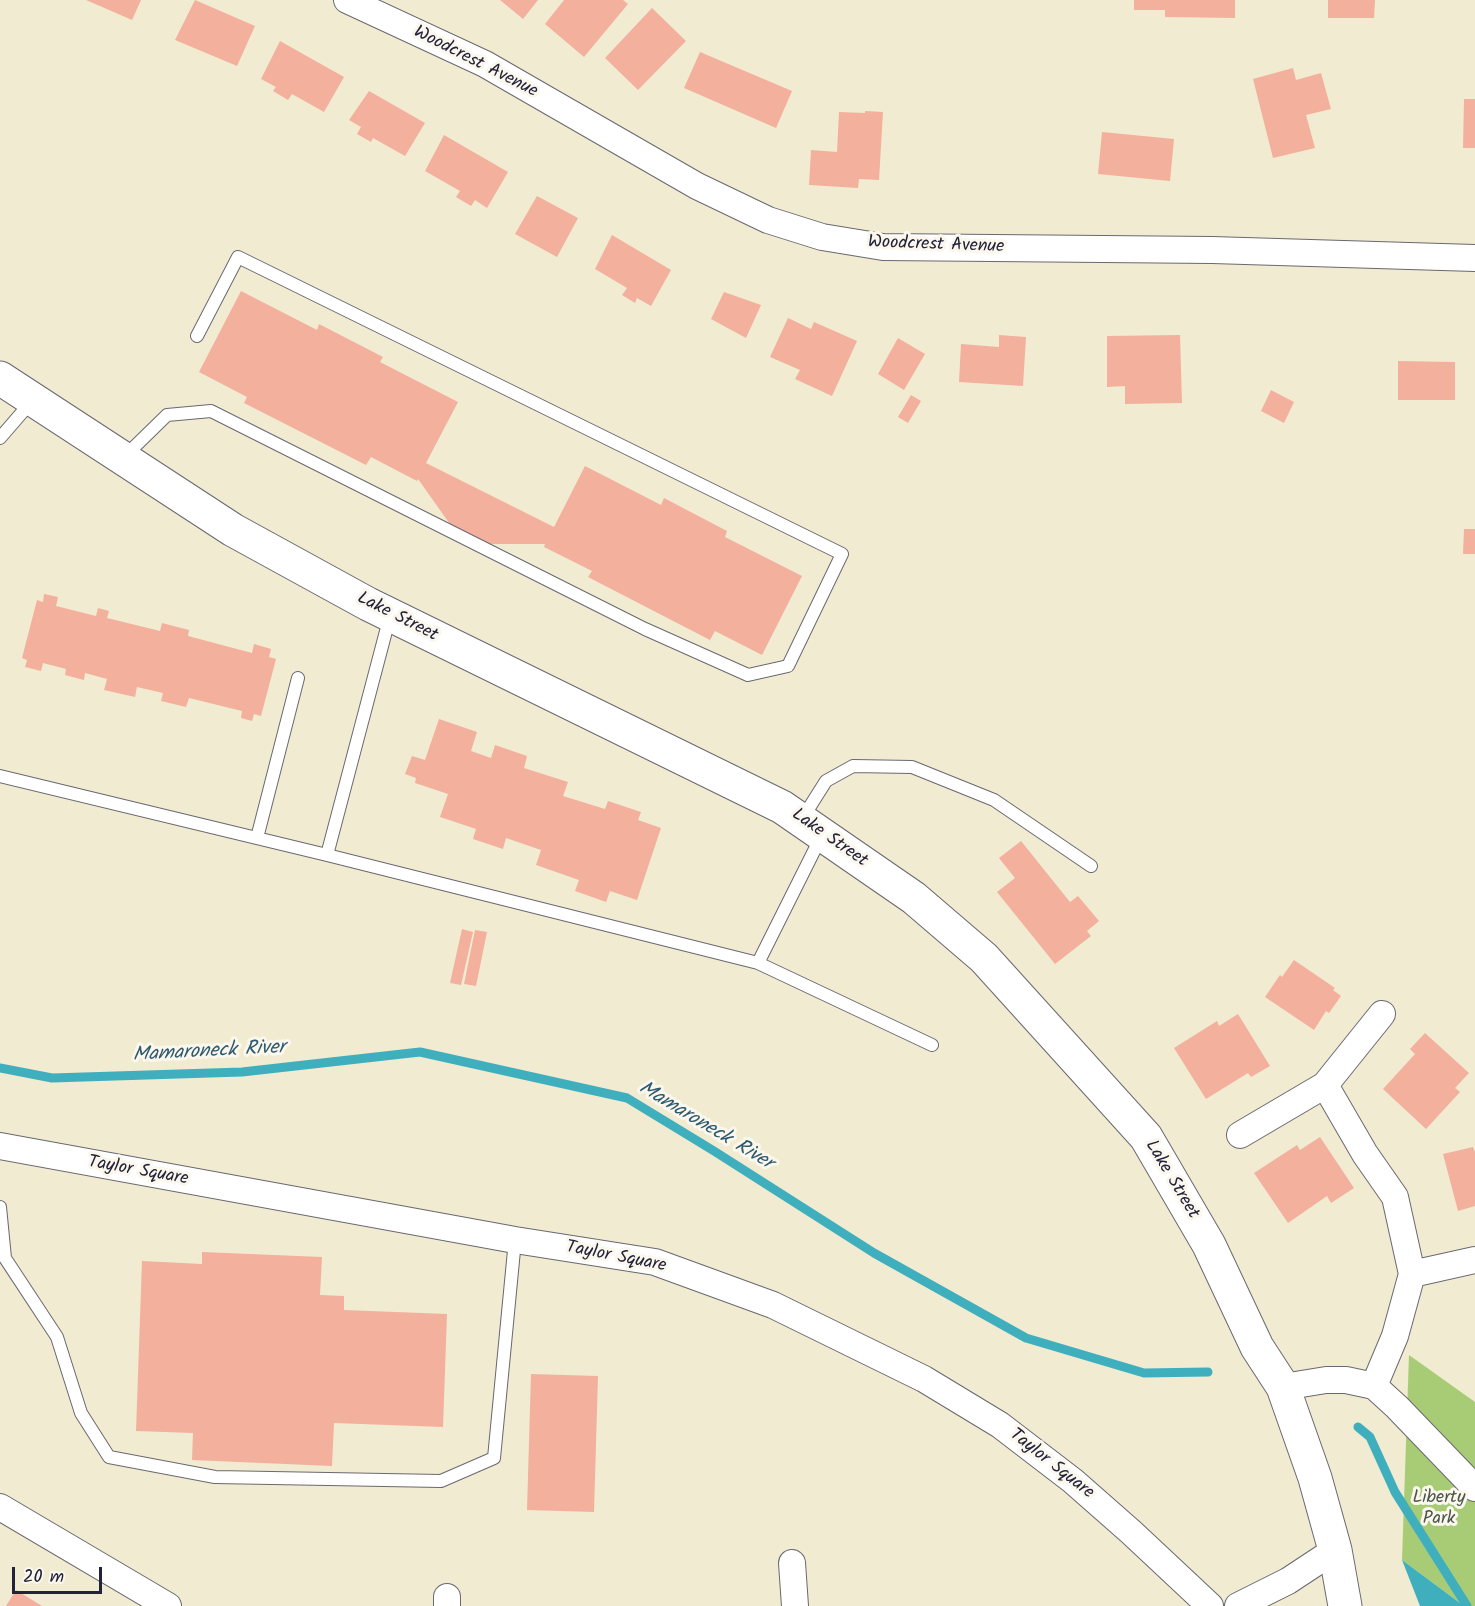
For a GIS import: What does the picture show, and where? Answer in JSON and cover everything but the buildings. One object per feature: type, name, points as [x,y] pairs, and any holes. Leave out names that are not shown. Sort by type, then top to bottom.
[{"type":"main road","name":"Lake Street","points":[[1,382],[233,530],[390,614],[782,807],[914,898],[984,958],[1146,1137],[1209,1245],[1257,1347],[1283,1387],[1315,1478],[1335,1550],[1346,1606]]},
{"type":"street","name":"Woodcrest Avenue","points":[[347,0],[485,64],[697,186],[768,220],[822,237],[883,248],[1212,250],[1475,258]]},
{"type":"street","points":[[1240,1135],[1325,1085],[1382,1014]]},
{"type":"street","points":[[1325,1085],[1365,1154],[1395,1197],[1413,1274],[1395,1336],[1374,1386]]},
{"type":"street","name":"Taylor Square","points":[[0,1146],[515,1240],[655,1262],[773,1305],[924,1379],[999,1425],[1073,1481],[1210,1606]]},
{"type":"street","points":[[1413,1274],[1475,1260]]},
{"type":"street","points":[[1283,1387],[1326,1380],[1346,1380],[1374,1386],[1475,1488]]},
{"type":"street","points":[[0,1507],[168,1606]]},
{"type":"street","points":[[1238,1606],[1288,1581],[1335,1550]]},
{"type":"street","points":[[792,1563],[795,1606]]},
{"type":"lane","points":[[122,458],[167,415],[211,411],[645,629],[748,675],[788,666],[842,554],[238,258],[197,336]]},
{"type":"lane","points":[[0,438],[32,401]]},
{"type":"lane","points":[[327,855],[390,614]]},
{"type":"lane","points":[[257,838],[298,678]]},
{"type":"lane","points":[[758,963],[812,827],[826,781],[853,766],[912,767],[994,800],[1091,866]]},
{"type":"lane","points":[[0,776],[758,963],[932,1045]]},
{"type":"lane","points":[[0,1207],[5,1258],[57,1337],[81,1413],[109,1457],[215,1477],[441,1481],[494,1458],[515,1240]]},
{"type":"green space","name":"Liberty Park","points":[[1409,1355],[1475,1402],[1475,1606],[1464,1606],[1402,1560]]},
{"type":"water","points":[[1402,1560],[1464,1606],[1420,1606]]},
{"type":"waterway","name":"Mamaroneck River","points":[[0,1068],[52,1078],[242,1072],[420,1052],[627,1098],[874,1253],[1026,1338],[1144,1373],[1208,1372]]},
{"type":"waterway","name":"Mamaroneck River","points":[[1358,1427],[1370,1437],[1395,1492],[1467,1606]]}]
